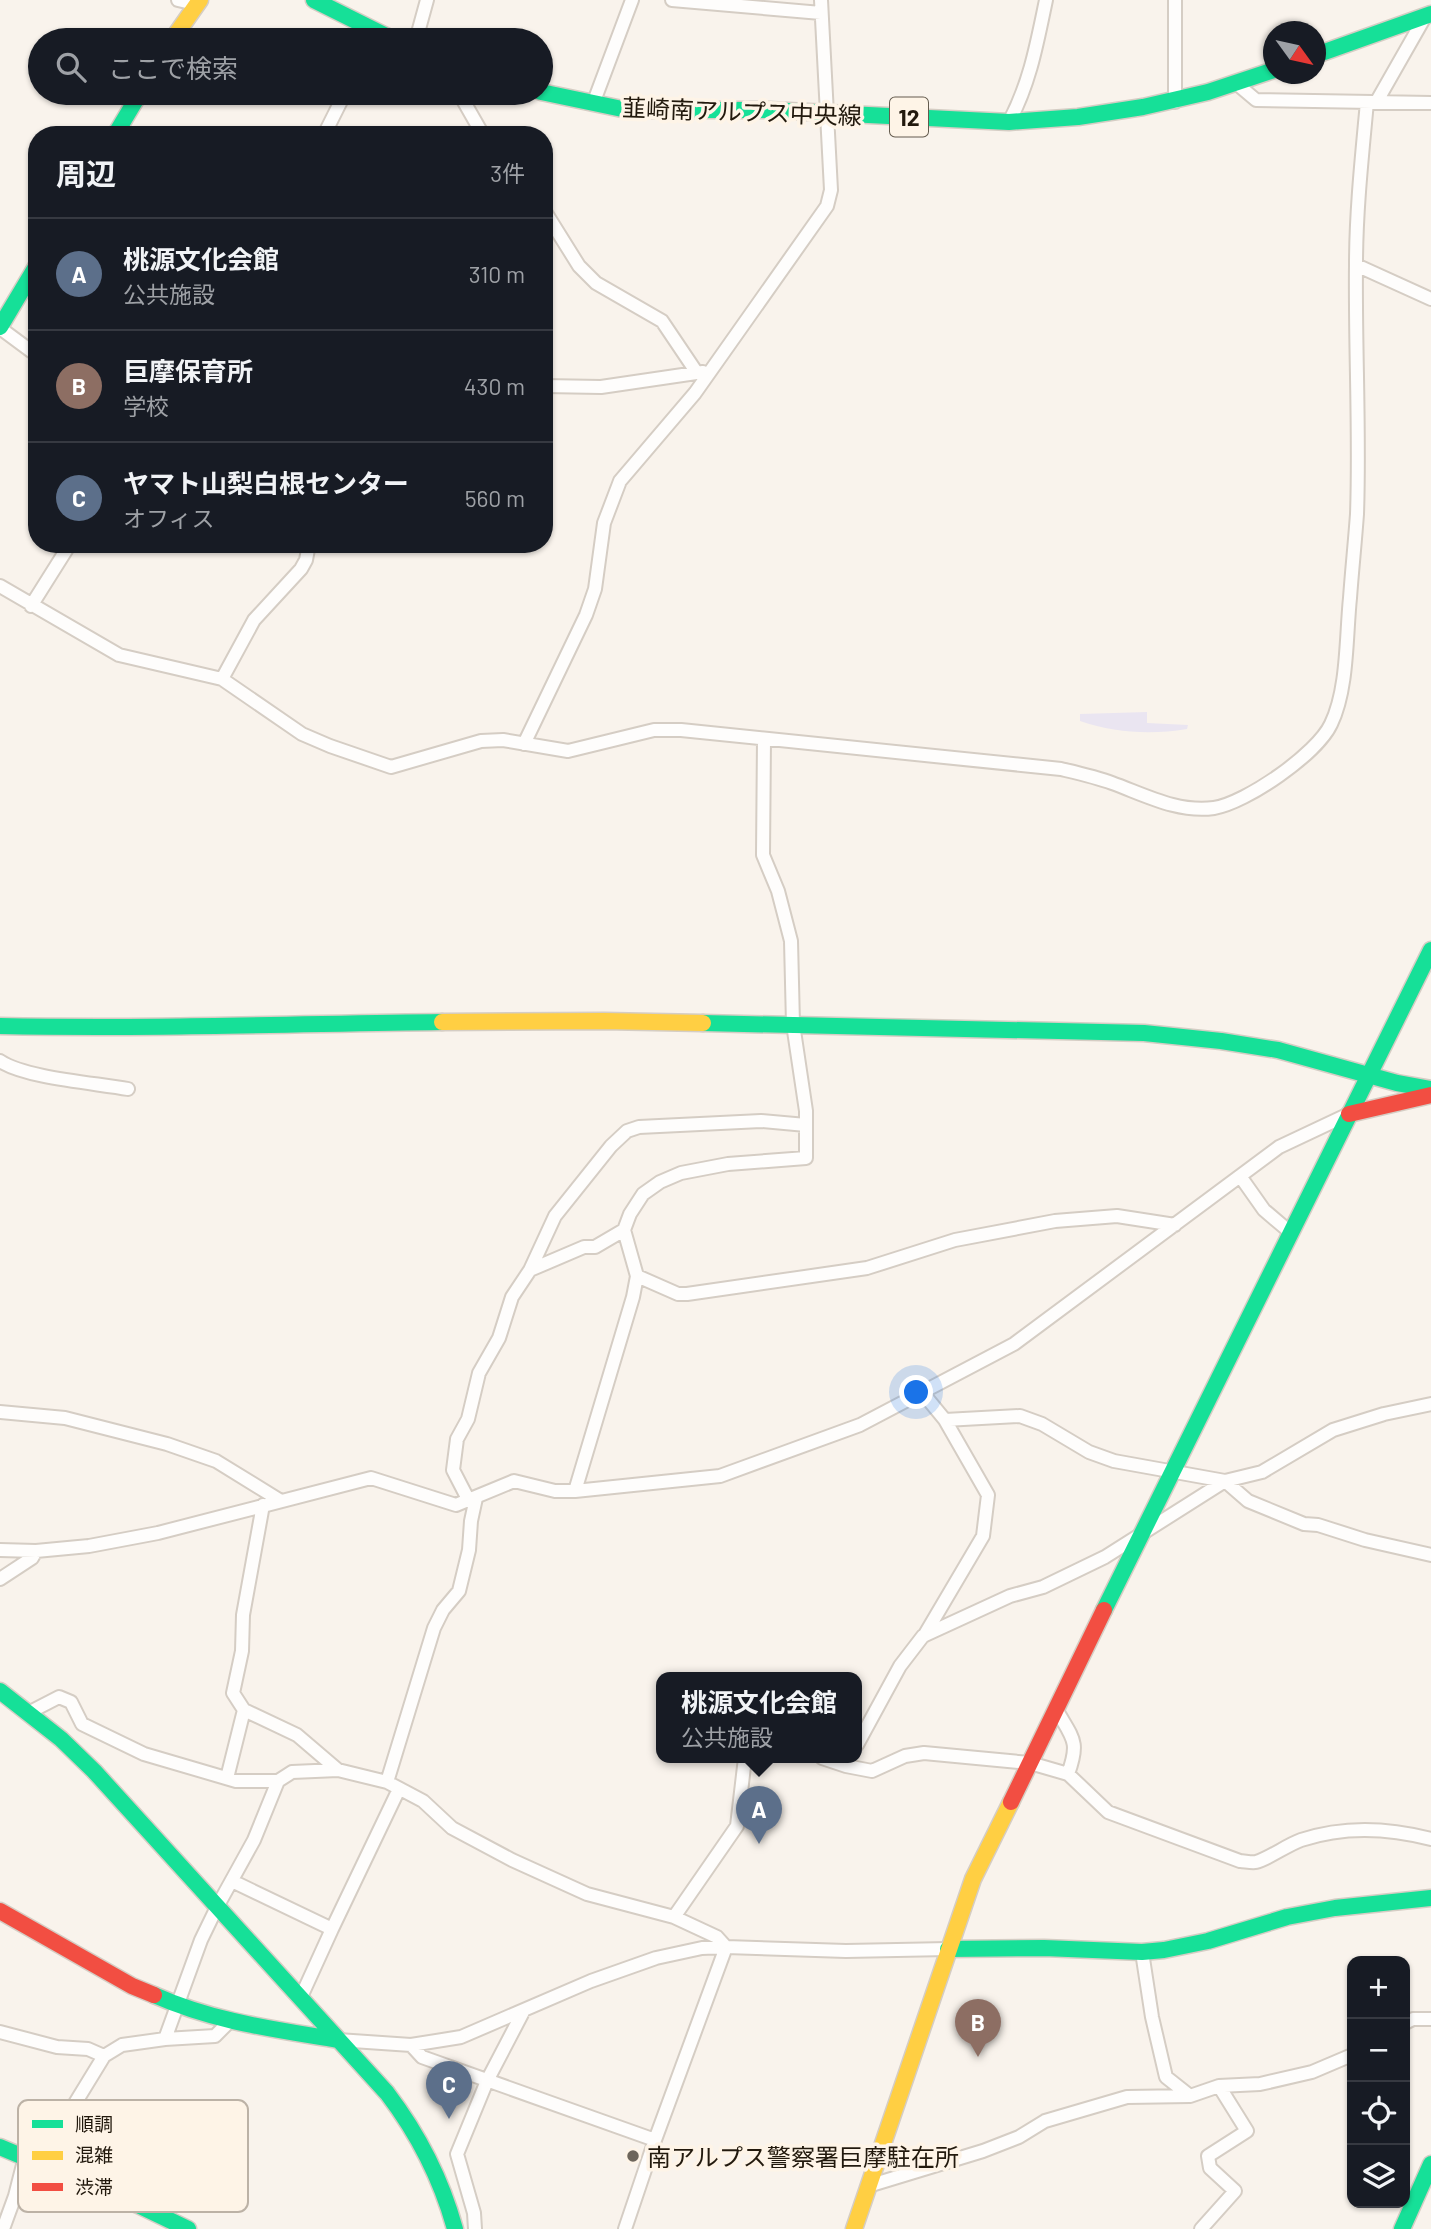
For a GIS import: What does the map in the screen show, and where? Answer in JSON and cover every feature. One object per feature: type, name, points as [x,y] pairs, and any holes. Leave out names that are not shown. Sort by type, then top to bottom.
[{"type":"street","points":[[178,0],[198,2],[180,28]]},
{"type":"street","points":[[314,0],[367,28]]},
{"type":"street","points":[[419,28],[427,0]]},
{"type":"street","points":[[593,104],[632,0]]},
{"type":"street","points":[[524,744],[586,615],[595,589],[604,523],[620,481],[710,372],[827,206],[831,190],[821,6],[672,0]]},
{"type":"street","points":[[1009,122],[1023,96],[1032,68],[1046,0]]},
{"type":"street","points":[[1175,0],[1175,102]]},
{"type":"street","points":[[1326,51],[1429,11]]},
{"type":"street","points":[[0,586],[119,655],[222,679],[302,734],[391,767],[481,741],[503,740],[568,751],[625,736],[667,730],[1061,769],[1108,781],[1178,807],[1196,810],[1240,800],[1317,745],[1331,724],[1338,704],[1344,668],[1357,514],[1358,192],[1372,102],[1429,11]]},
{"type":"street","name":"韮崎南アルプス中央線","points":[[553,95],[627,110],[827,112],[1009,122],[1135,110],[1175,102],[1263,74]]},
{"type":"street","points":[[1237,84],[1256,100],[1431,103]]},
{"type":"street","points":[[120,126],[133,105]]},
{"type":"street","points":[[328,126],[339,105]]},
{"type":"street","points":[[466,105],[478,126]]},
{"type":"street","points":[[553,224],[579,266],[596,283],[662,321],[696,373]]},
{"type":"street","points":[[1356,265],[1431,299]]},
{"type":"street","points":[[28,280],[0,327],[28,349]]},
{"type":"street","points":[[553,386],[601,387],[710,372]]},
{"type":"street","points":[[31,606],[64,553]]},
{"type":"street","points":[[222,679],[254,620],[301,569],[307,553]]},
{"type":"street","points":[[575,1491],[633,1297],[637,1276],[624,1230],[630,1214],[643,1194],[681,1172],[728,1164],[806,1158],[806,1111],[793,1024],[791,941],[778,891],[763,855],[764,739]]},
{"type":"street","points":[[854,2229],[973,1880],[1431,950]]},
{"type":"street","points":[[0,1026],[102,1028],[604,1021],[1144,1033],[1220,1040],[1296,1053],[1404,1087],[1431,1092]]},
{"type":"street","points":[[0,1061],[60,1079],[128,1089]]},
{"type":"street","points":[[0,1550],[36,1551],[89,1546],[158,1533],[371,1478],[457,1505],[514,1481],[555,1491],[575,1491],[720,1476],[860,1425],[1014,1344],[1279,1147],[1349,1114],[1431,1092]]},
{"type":"street","points":[[387,1782],[434,1628],[443,1610],[459,1591],[469,1550],[472,1499],[453,1470],[453,1453],[457,1439],[468,1419],[479,1373],[499,1338],[512,1297],[530,1270],[555,1216],[611,1146],[627,1131],[639,1127],[761,1121],[806,1125]]},
{"type":"street","points":[[1240,1176],[1264,1210],[1290,1232]]},
{"type":"street","points":[[637,1276],[678,1294],[687,1294],[867,1268],[954,1240],[1055,1221],[1117,1216],[1175,1225]]},
{"type":"street","points":[[530,1270],[584,1247],[595,1247],[624,1230]]},
{"type":"street","points":[[862,1736],[900,1666],[923,1636],[984,1536],[988,1495],[945,1420],[922,1392]]},
{"type":"street","points":[[923,1636],[1010,1597],[1043,1587],[1105,1557],[1225,1481],[1262,1472],[1333,1430],[1368,1418],[1431,1404]]},
{"type":"street","points":[[0,1412],[65,1418],[167,1444],[216,1461],[281,1501]]},
{"type":"street","points":[[945,1420],[1020,1416],[1042,1424],[1089,1452],[1114,1461],[1225,1481],[1248,1502],[1304,1524],[1318,1525],[1366,1540],[1431,1555]]},
{"type":"street","points":[[263,1505],[243,1615],[242,1651],[233,1693],[244,1710],[297,1735],[338,1770]]},
{"type":"street","points":[[0,1580],[32,1558],[36,1551]]},
{"type":"street","points":[[0,1691],[61,1739],[94,1772],[390,2098],[432,2159],[446,2193],[455,2229]]},
{"type":"street","points":[[29,1713],[59,1697],[71,1702],[82,1724],[114,1740],[144,1754],[236,1781],[278,1781],[292,1772],[338,1770],[387,1782],[423,1801],[452,1828],[512,1860],[587,1894],[674,1917],[717,1937],[726,1947]]},
{"type":"street","points":[[1056,1709],[1074,1741],[1076,1753],[1068,1774]]},
{"type":"street","points":[[227,1778],[244,1710]]},
{"type":"street","points":[[851,1763],[872,1771],[905,1756],[924,1753],[1030,1763],[1068,1774],[1108,1812],[1240,1861],[1256,1862],[1300,1840],[1348,1831],[1402,1831],[1431,1839]]},
{"type":"street","points":[[674,1917],[737,1826],[744,1763]]},
{"type":"street","points":[[165,2039],[201,1940],[254,1840],[278,1781]]},
{"type":"street","points":[[301,1997],[399,1789]]},
{"type":"street","points":[[232,1881],[332,1929]]},
{"type":"street","points":[[0,1911],[132,1986],[178,2006],[229,2022],[338,2040],[411,2045],[461,2037],[591,1981],[656,1958],[702,1948],[846,1951],[1044,1948],[1142,1952],[1186,1947],[1287,1917],[1335,1908],[1431,1898]]},
{"type":"street","points":[[625,2229],[726,1947]]},
{"type":"street","points":[[1142,1952],[1152,2017],[1166,2077],[1189,2096]]},
{"type":"street","points":[[475,2229],[474,2213],[457,2154],[487,2081],[523,2012]]},
{"type":"street","points":[[1410,2020],[1431,2019]]},
{"type":"street","points":[[77,2100],[104,2056],[122,2045],[215,2036],[229,2022]]},
{"type":"street","points":[[0,2032],[57,2048],[88,2049],[104,2056]]},
{"type":"street","points":[[411,2045],[422,2057],[655,2140]]},
{"type":"street","points":[[868,2186],[983,2151],[1019,2137],[1045,2121],[1127,2097],[1189,2096],[1219,2086],[1259,2084],[1312,2072],[1347,2057]]},
{"type":"street","points":[[1201,2229],[1235,2191],[1210,2168],[1208,2156],[1247,2131],[1219,2086]]},
{"type":"street","points":[[0,2147],[18,2154]]},
{"type":"street","points":[[1402,2229],[1431,2164]]},
{"type":"street","points":[[2,2229],[18,2183]]},
{"type":"street","points":[[153,2212],[188,2229]]},
{"type":"shaded area","points":[[1147,712],[1147,723],[1188,725],[1187,729],[1133,732],[1080,721],[1080,714]]},
{"type":"traffic: fast","points":[[314,0],[370,28]]},
{"type":"traffic: fast","points":[[1326,51],[1431,14]]},
{"type":"traffic: fast","points":[[553,95],[627,110],[768,110],[1009,122],[1078,117],[1143,107],[1208,92],[1263,74]]},
{"type":"traffic: fast","points":[[120,126],[133,105]]},
{"type":"traffic: fast","points":[[0,327],[28,280]]},
{"type":"traffic: fast","points":[[1104,1610],[1431,950]]},
{"type":"traffic: fast","points":[[0,1026],[166,1027],[442,1022]]},
{"type":"traffic: fast","points":[[703,1023],[1144,1033],[1278,1050],[1397,1083],[1431,1089]]},
{"type":"traffic: fast","points":[[0,1691],[61,1739],[94,1771],[387,2093],[428,2158],[455,2229]]},
{"type":"traffic: fast","points":[[948,1949],[1044,1948],[1142,1952],[1164,1950],[1208,1941],[1287,1917],[1335,1908],[1431,1898]]},
{"type":"traffic: fast","points":[[154,1995],[222,2018],[338,2040]]},
{"type":"traffic: fast","points":[[0,2147],[18,2155]]},
{"type":"traffic: fast","points":[[1402,2229],[1431,2164]]},
{"type":"traffic: fast","points":[[153,2212],[188,2229]]},
{"type":"traffic: slow","points":[[180,28],[200,0]]},
{"type":"traffic: slow","points":[[442,1022],[703,1023]]},
{"type":"traffic: slow","points":[[854,2229],[973,1879],[1011,1802]]},
{"type":"traffic: jam","points":[[1349,1114],[1431,1095]]},
{"type":"traffic: jam","points":[[1011,1802],[1104,1610]]},
{"type":"traffic: jam","points":[[0,1911],[132,1986],[154,1995]]},
{"type":"place","name":"桃源文化会館","points":[[759,1844]]},
{"type":"place","name":"巨摩保育所","points":[[978,2057]]},
{"type":"place","name":"ヤマト山梨白根センター","points":[[449,2119]]},
{"type":"place","name":"南アルプス警察署巨摩駐在所","points":[[633,2156]]}]
